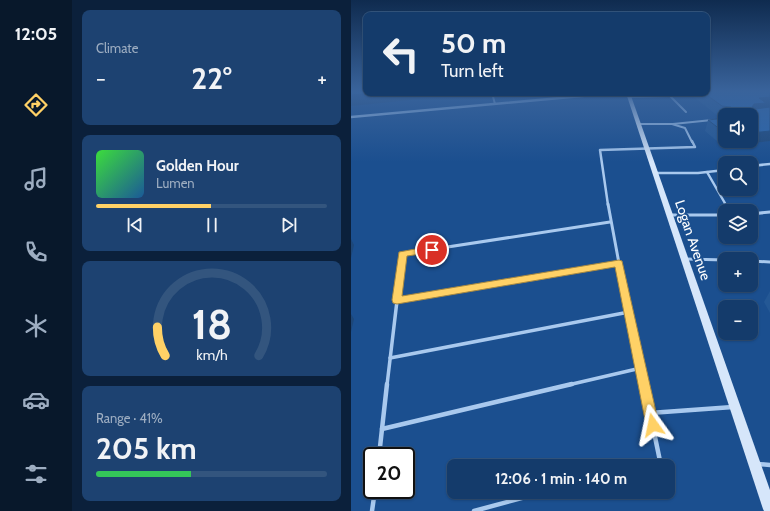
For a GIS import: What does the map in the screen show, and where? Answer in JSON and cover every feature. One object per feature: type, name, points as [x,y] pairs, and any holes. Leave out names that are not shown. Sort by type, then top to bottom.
[{"type":"main road","name":"Logan Avenue","points":[[635,115],[770,509]]},
{"type":"street","points":[[351,117],[375,115]]},
{"type":"lane","points":[[638,124],[672,124],[717,120]]},
{"type":"lane","points":[[660,459],[610,222],[600,150],[695,147],[685,128],[672,124]]},
{"type":"lane","points":[[766,164],[770,168]]},
{"type":"lane","points":[[758,165],[770,164]]},
{"type":"lane","points":[[655,173],[718,171]]},
{"type":"lane","points":[[707,172],[725,204]]},
{"type":"lane","points":[[758,213],[770,212]]},
{"type":"lane","points":[[669,215],[718,216]]},
{"type":"lane","points":[[380,447],[402,254],[610,222]]},
{"type":"lane","points":[[684,259],[718,260]]},
{"type":"lane","points":[[758,261],[770,262]]},
{"type":"lane","points":[[397,300],[619,263]]},
{"type":"lane","points":[[390,358],[629,312]]},
{"type":"lane","points":[[382,429],[641,368]]},
{"type":"lane","points":[[650,413],[735,407]]},
{"type":"lane","points":[[755,464],[770,465]]},
{"type":"lane","points":[[372,511],[374,499]]},
{"type":"lane","points":[[473,511],[518,499]]},
{"type":"building","points":[[758,115],[770,115],[770,131],[758,132]]},
{"type":"building","points":[[718,119],[718,128],[708,120]]},
{"type":"route","points":[[432,250],[402,254],[397,300],[619,263],[653,425]]}]
